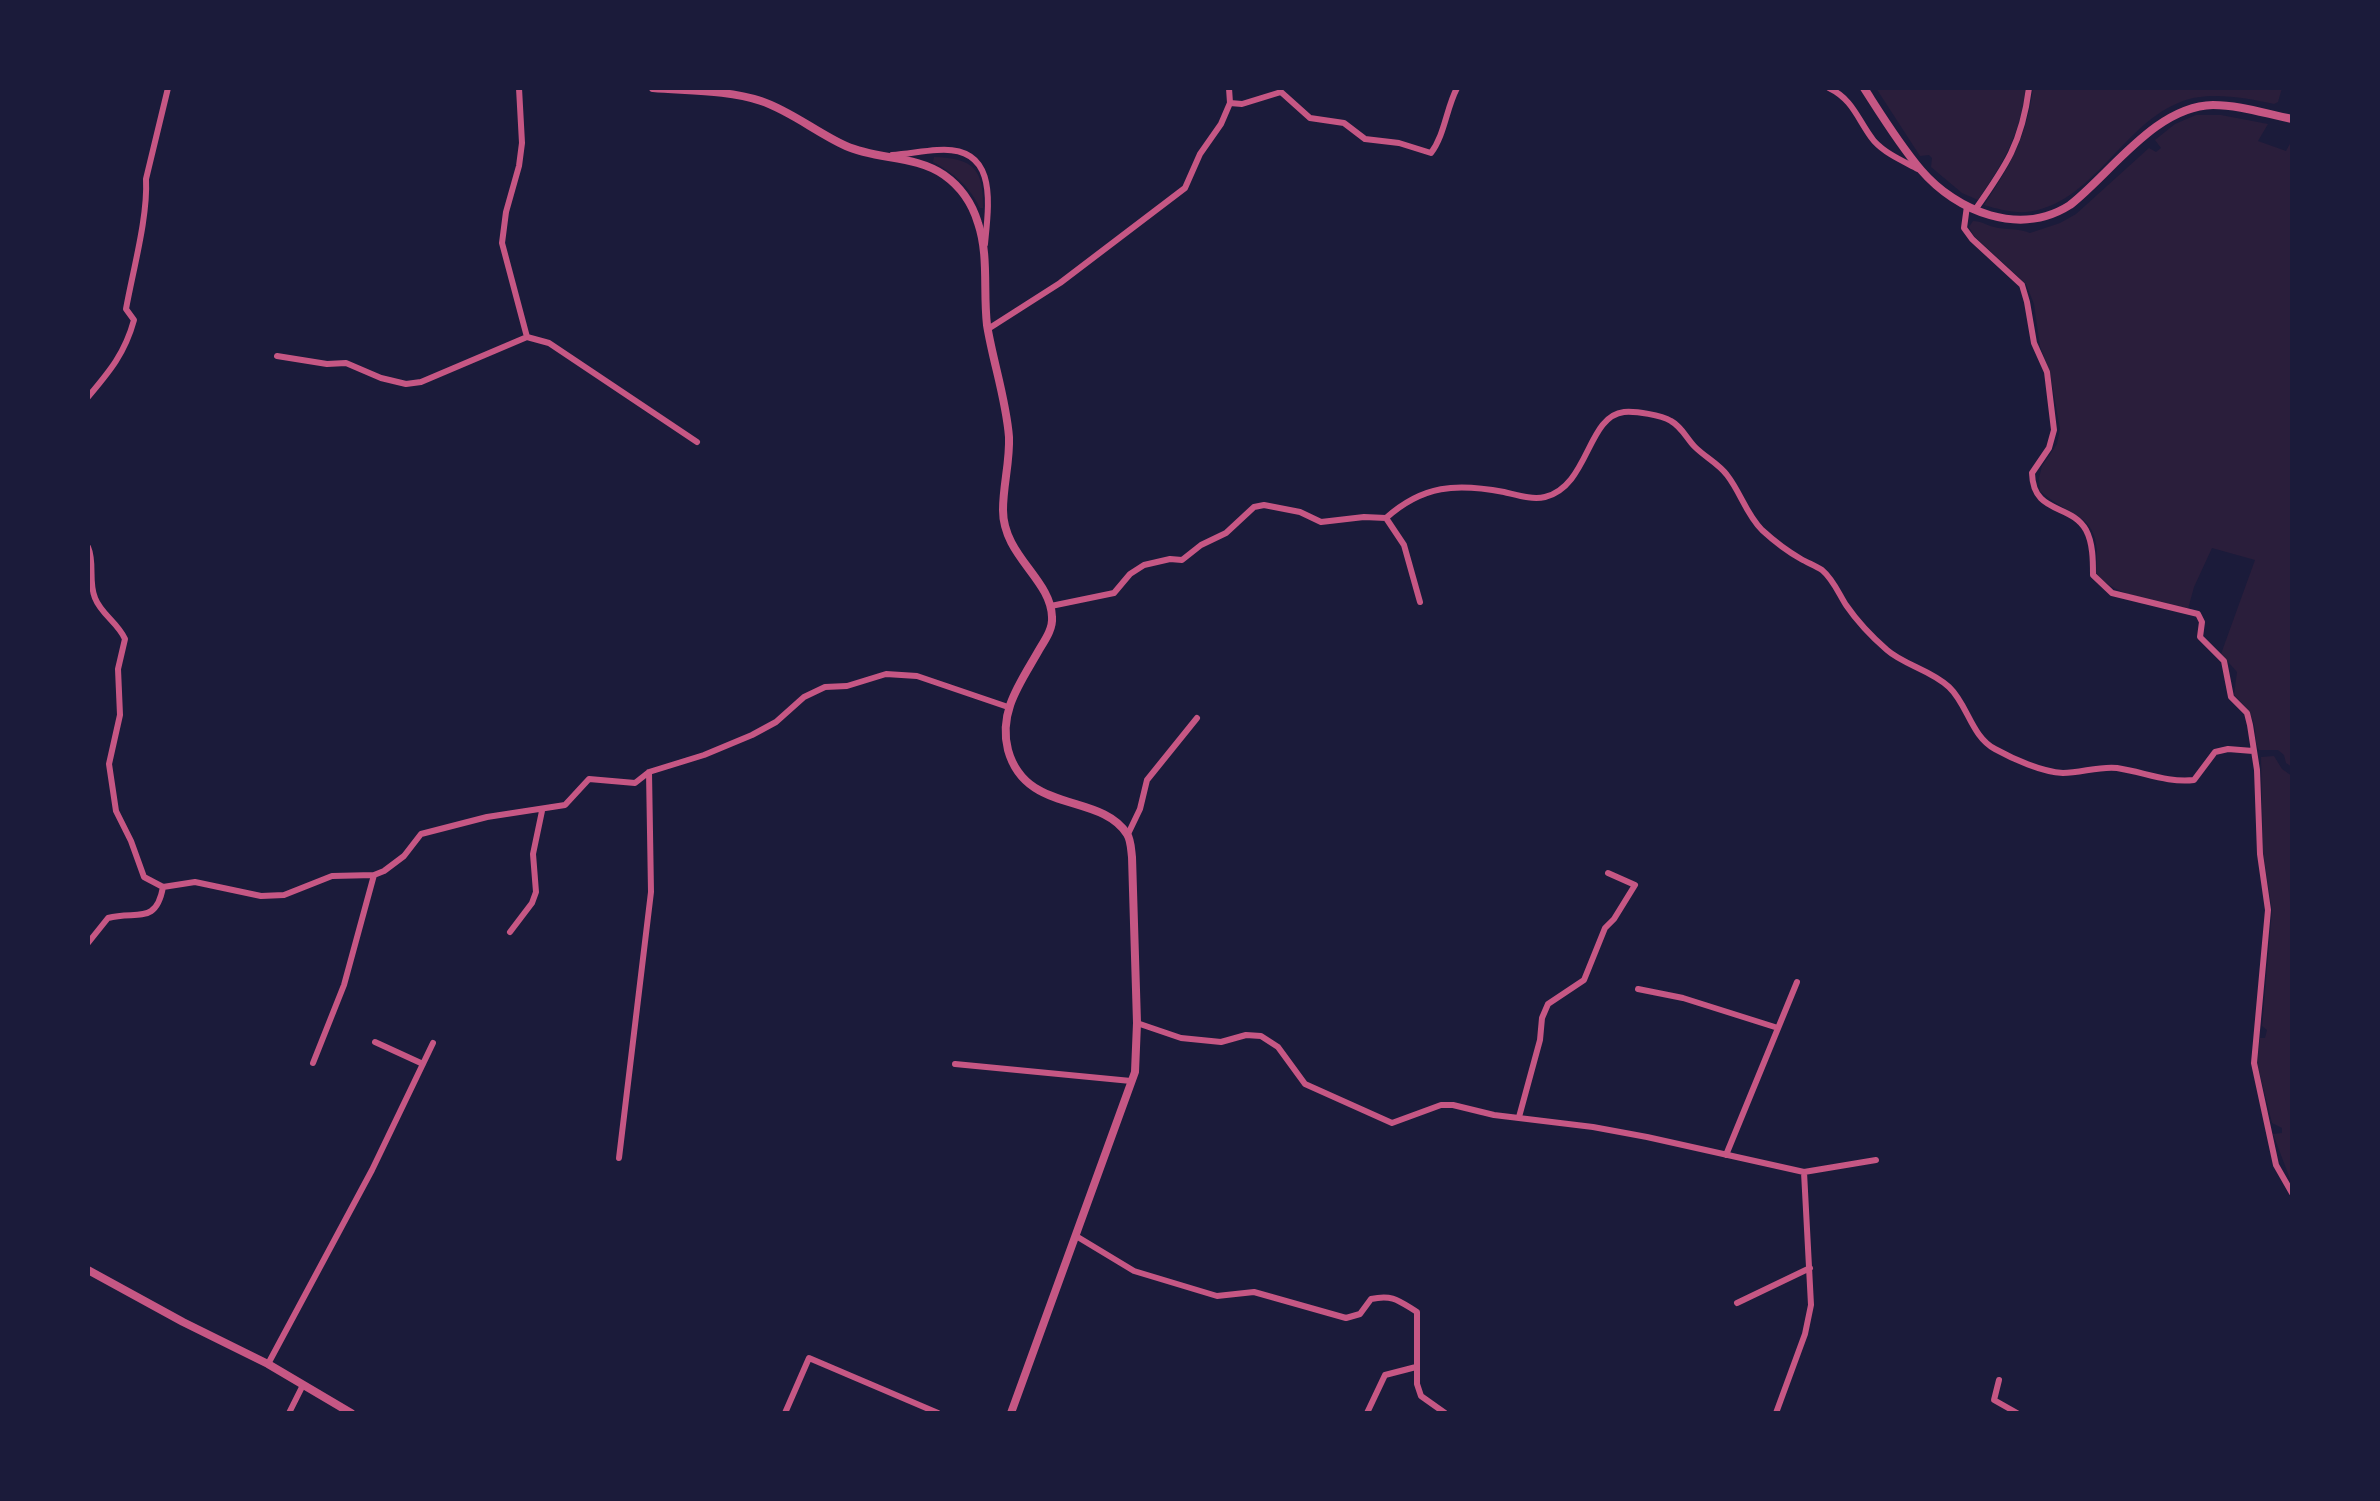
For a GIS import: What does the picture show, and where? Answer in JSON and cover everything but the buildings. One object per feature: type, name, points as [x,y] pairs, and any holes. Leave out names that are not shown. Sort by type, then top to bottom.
[{"type":"street","points":[[88,397],[112,369],[127,344],[134,320],[126,309],[147,194],[146,179],[168,88]]},
{"type":"street","points":[[519,88],[522,143],[502,243],[527,337]]},
{"type":"street","points":[[653,88],[758,100],[845,146],[926,166],[954,183],[972,205],[984,256]]},
{"type":"street","points":[[988,329],[1060,283],[1185,188],[1200,154],[1221,124],[1230,103],[1229,88]]},
{"type":"street","points":[[1230,103],[1242,104],[1281,92],[1310,118],[1344,123],[1365,139],[1399,143],[1431,153],[1439,141],[1449,103],[1457,88]]},
{"type":"street","points":[[1829,88],[1853,106],[1874,141],[1888,153],[1922,172],[1971,208],[1997,217],[2025,221],[2059,212],[2083,195],[2151,131],[2166,119],[2189,108],[2223,105],[2292,119]]},
{"type":"street","points":[[1864,88],[1922,172]]},
{"type":"street","points":[[2029,88],[2026,113],[2010,160],[1971,208],[1964,228],[2022,285],[2034,343],[2047,372],[2054,430],[2049,448],[2032,473],[2034,491],[2041,500],[2085,528],[2093,560],[2093,575],[2112,593],[2198,614],[2202,622],[2200,637],[2224,661],[2231,697],[2247,713],[2257,770],[2260,854],[2268,910],[2254,1063],[2276,1165],[2292,1193]]},
{"type":"street","points":[[881,156],[938,149],[967,154],[983,169],[987,186],[984,286],[988,329],[1009,436],[1003,509],[1005,526],[1009,541],[1051,606],[1051,628],[1008,707],[1008,751],[1014,765],[1030,785],[1054,798],[1098,812],[1128,834]]},
{"type":"street","points":[[277,356],[327,364],[346,363],[381,378],[406,384],[421,382],[527,337],[549,343],[697,442]]},
{"type":"street","points":[[1051,606],[1114,593],[1130,574],[1155,562],[1182,560],[1201,545],[1226,533],[1254,507],[1264,505],[1300,512],[1321,522],[1386,518],[1418,495],[1450,487],[1483,488],[1534,498],[1548,496],[1562,489],[1577,472],[1589,453],[1594,435],[1604,423],[1621,412],[1670,419],[1694,446],[1726,473],[1748,515],[1764,532],[1799,558],[1823,570],[1847,606],[1889,652],[1920,667],[1949,687],[1976,732],[1993,748],[2039,767],[2063,773],[2106,767],[2176,782],[2194,780],[2215,752],[2228,749],[2253,751]]},
{"type":"street","points":[[1386,518],[1401,537],[1420,602]]},
{"type":"street","points":[[88,547],[95,600],[125,639],[118,669],[120,715],[109,764],[116,811],[144,877],[163,887],[195,882],[261,896],[284,895],[332,876],[374,875],[404,856],[421,834],[487,817],[542,811],[565,805],[589,779],[635,783],[649,772],[704,755],[752,735],[776,722],[804,697],[825,687],[847,686],[886,674],[917,676],[1008,707]]},
{"type":"street","points":[[1011,1413],[1137,1061],[1132,857],[1128,834],[1140,809],[1147,780],[1197,718]]},
{"type":"street","points":[[619,1158],[651,892],[649,772]]},
{"type":"street","points":[[510,932],[532,903],[536,892],[533,854],[542,811]]},
{"type":"street","points":[[1519,1117],[1548,1004],[1584,980],[1605,928],[1635,885],[1608,873]]},
{"type":"street","points":[[313,1063],[344,985],[374,875]]},
{"type":"street","points":[[88,943],[108,918],[144,915],[156,908],[163,887]]},
{"type":"street","points":[[1726,1155],[1797,982]]},
{"type":"street","points":[[1638,989],[1683,998],[1778,1028]]},
{"type":"street","points":[[1137,1023],[1181,1038],[1221,1042],[1246,1035],[1261,1036],[1278,1047],[1305,1084],[1392,1123],[1441,1105],[1593,1127],[1804,1172],[1876,1160]]},
{"type":"street","points":[[375,1042],[423,1064]]},
{"type":"street","points":[[268,1364],[372,1170],[433,1043]]},
{"type":"street","points":[[955,1064],[1131,1081]]},
{"type":"street","points":[[1776,1413],[1805,1334],[1811,1305],[1804,1172]]},
{"type":"street","points":[[1076,1236],[1134,1271],[1217,1296],[1254,1292],[1346,1318],[1360,1314],[1371,1299],[1386,1295],[1417,1312],[1417,1384],[1421,1396],[1445,1413]]},
{"type":"street","points":[[1737,1303],[1810,1268]]},
{"type":"street","points":[[88,1270],[268,1364],[351,1413]]},
{"type":"street","points":[[785,1413],[809,1358],[938,1413]]},
{"type":"street","points":[[1367,1413],[1385,1375],[1416,1367]]},
{"type":"street","points":[[1999,1380],[1994,1400],[2017,1413]]},
{"type":"street","points":[[289,1413],[303,1385]]},
{"type":"shaded area","points":[[1876,88],[2026,88],[2010,147],[1978,200],[1962,193],[1931,167],[1932,158],[1929,155],[1920,156]]},
{"type":"shaded area","points":[[2033,88],[2282,88],[2278,102],[2274,104],[2216,96],[2183,101],[2142,126],[2089,180],[2049,206],[2021,212],[1984,205],[2016,150]]},
{"type":"shaded area","points":[[2196,115],[2221,115],[2268,124],[2258,141],[2286,151],[2292,140],[2292,767],[2278,750],[2259,750],[2250,715],[2234,695],[2237,672],[2221,654],[2255,560],[2212,548],[2194,587],[2188,609],[2138,597],[2114,588],[2096,573],[2097,553],[2091,528],[2040,491],[2042,466],[2057,444],[2060,429],[2050,373],[2040,346],[2034,304],[2026,284],[1974,236],[1969,227],[1976,221],[2030,233],[2060,223],[2076,214],[2149,148],[2156,152],[2161,148],[2155,140],[2175,124]]},
{"type":"shaded area","points":[[934,157],[958,160],[974,168],[981,184],[983,208],[961,181],[933,162]]},
{"type":"shaded area","points":[[2274,756],[2282,769],[2292,776],[2292,1184],[2273,1134],[2282,1133],[2282,1128],[2272,1123],[2257,1063],[2260,1038],[2265,1038],[2267,1030],[2262,1026],[2272,910],[2263,853],[2261,757]]}]
